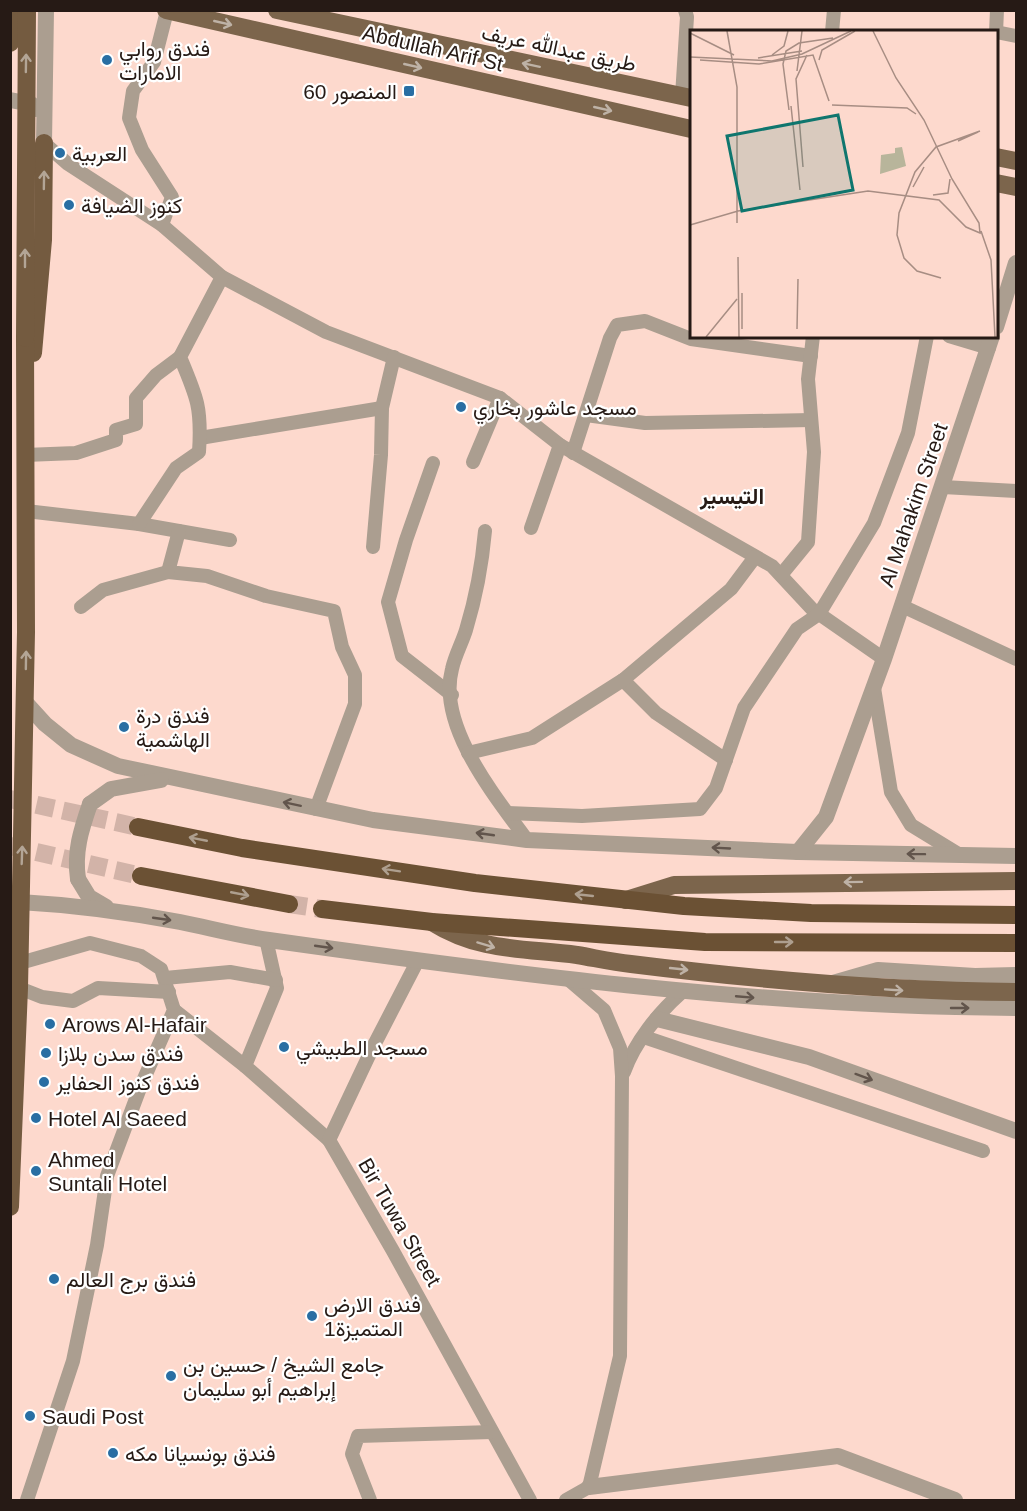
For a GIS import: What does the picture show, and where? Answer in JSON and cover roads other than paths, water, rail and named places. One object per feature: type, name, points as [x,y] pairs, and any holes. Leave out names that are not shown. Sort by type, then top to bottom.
[{"type":"highway","points":[[10,43],[11,10]]},
{"type":"highway","points":[[10,1207],[20,963],[25,702],[27,10]]},
{"type":"highway","points":[[25,451],[43,240],[44,142]]},
{"type":"highway","points":[[138,827],[242,848],[475,883],[684,906],[811,913],[1017,915]]},
{"type":"highway","points":[[141,876],[289,903]]},
{"type":"highway","points":[[322,909],[432,922],[705,942],[1017,943]]},
{"type":"main road","name":"طريق عبدالله عريف","points":[[277,10],[318,15],[687,97]]},
{"type":"main road","name":"Abdullah Arif St","points":[[166,11],[690,129]]},
{"type":"main road","points":[[997,158],[1017,161]]},
{"type":"main road","points":[[997,183],[1017,186]]},
{"type":"main road","points":[[626,900],[674,885],[1017,881]]},
{"type":"main road","points":[[432,922],[453,935],[499,949],[576,955],[628,964],[827,985],[918,991],[1017,992]]},
{"type":"street","points":[[55,10],[46,18],[44,142],[68,164],[162,225],[222,277],[326,332],[500,398],[560,445],[772,566],[819,614],[884,659]]},
{"type":"street","points":[[685,10],[689,34],[687,97]]},
{"type":"street","points":[[832,30],[834,10]]},
{"type":"street","points":[[996,30],[997,10]]},
{"type":"street","points":[[162,225],[172,197],[142,150],[129,118],[133,91],[154,62],[166,11]]},
{"type":"street","points":[[997,33],[1017,36]]},
{"type":"street","points":[[10,100],[31,104],[45,122]]},
{"type":"street","points":[[997,324],[1017,263]]},
{"type":"street","points":[[25,451],[76,453],[116,440],[116,430],[136,424],[136,398],[156,375],[180,357],[222,277]]},
{"type":"street","points":[[573,453],[609,338],[617,325],[645,321],[691,339],[811,356]]},
{"type":"street","points":[[781,575],[808,542],[814,452],[808,379],[813,338]]},
{"type":"street","points":[[508,813],[582,816],[700,809],[716,788],[744,708],[797,629],[819,614],[874,523],[908,433],[927,338]]},
{"type":"street","points":[[963,338],[991,342]]},
{"type":"street","name":"Al Mahakim Street","points":[[798,852],[826,817],[874,688],[991,342]]},
{"type":"street","points":[[139,524],[176,468],[199,452],[200,404],[180,357]]},
{"type":"street","points":[[373,547],[381,454],[382,408],[394,357]]},
{"type":"street","points":[[473,462],[500,398]]},
{"type":"street","points":[[200,438],[382,408]]},
{"type":"street","points":[[586,415],[645,423],[811,420]]},
{"type":"street","points":[[531,528],[560,445]]},
{"type":"street","points":[[433,463],[406,540],[388,602],[402,656],[452,695]]},
{"type":"street","points":[[943,487],[1017,491]]},
{"type":"street","points":[[26,511],[139,524],[230,540]]},
{"type":"street","points":[[168,572],[179,531]]},
{"type":"street","points":[[485,531],[481,574],[466,632],[451,670],[452,712],[468,753],[527,840]]},
{"type":"street","points":[[468,753],[532,738],[623,680],[731,589],[755,557]]},
{"type":"street","points":[[81,607],[103,590],[168,572],[207,576],[266,596],[334,611],[342,647],[355,675],[355,704],[316,810]]},
{"type":"street","points":[[902,606],[1017,659]]},
{"type":"street","points":[[623,680],[656,713],[726,760]]},
{"type":"street","points":[[874,688],[891,792],[911,825],[960,855]]},
{"type":"street","points":[[25,702],[45,724],[71,745],[118,766],[316,810],[527,840],[798,852],[1017,856]]},
{"type":"street","points":[[121,913],[89,897],[78,879],[76,862],[78,842],[90,804],[111,789],[171,779]]},
{"type":"street","points":[[20,902],[73,905],[266,939],[569,980],[682,992],[921,1008],[1017,1008]]},
{"type":"street","points":[[245,1066],[277,988],[266,939]]},
{"type":"street","points":[[20,963],[90,943],[141,956],[161,969],[174,1010],[140,1088],[107,1176],[97,1245],[73,1361],[27,1500]]},
{"type":"street","points":[[329,1140],[418,960]]},
{"type":"street","points":[[827,985],[878,970],[975,976],[1017,975]]},
{"type":"street","points":[[165,978],[230,972],[276,980]]},
{"type":"street","points":[[569,980],[604,1010],[620,1047],[622,1076],[620,1356],[589,1487]]},
{"type":"street","points":[[19,988],[42,997],[73,1001],[98,988],[169,993]]},
{"type":"street","points":[[622,1076],[630,1055],[657,1019],[682,992]]},
{"type":"street","name":"Bir Tuwa Street","points":[[174,1010],[245,1066],[329,1140],[530,1500]]},
{"type":"street","points":[[657,1019],[809,1057],[1017,1131]]},
{"type":"street","points":[[644,1037],[983,1151]]},
{"type":"street","points":[[370,1500],[352,1454],[358,1436],[492,1432]]},
{"type":"street","points":[[566,1500],[589,1487],[838,1456],[956,1500]]},
{"type":"tunnel","points":[[10,799],[138,827]]},
{"type":"tunnel","points":[[10,846],[141,876]]},
{"type":"tunnel","points":[[289,904],[322,909]]},
{"type":"place","name":"فندق روابي الامارات","points":[[107,60]]},
{"type":"place","name":"المنصور 60","points":[[409,91]]},
{"type":"place","name":"العربية","points":[[60,153]]},
{"type":"place","name":"كنوز الضيافة","points":[[69,205]]},
{"type":"place","name":"مسجد عاشور بخاري","points":[[461,407]]},
{"type":"place","name":"فندق درة الهاشمية","points":[[124,727]]},
{"type":"place","name":"Arows Al-Hafair","points":[[50,1024]]},
{"type":"place","name":"مسجد الطبيشي","points":[[284,1047]]},
{"type":"place","name":"فندق سدن بلازا","points":[[46,1053]]},
{"type":"place","name":"فندق كنوز الحفاير","points":[[44,1082]]},
{"type":"place","name":"Hotel Al Saeed","points":[[36,1118]]},
{"type":"place","name":"Ahmed Suntali Hotel","points":[[36,1171]]},
{"type":"place","name":"فندق برج العالم","points":[[54,1279]]},
{"type":"place","name":"فندق الارض المتميزة1","points":[[312,1316]]},
{"type":"place","name":"جامع الشيخ / حسين بن إبراهيم أبو سليمان","points":[[171,1376]]},
{"type":"place","name":"Saudi Post","points":[[30,1416]]},
{"type":"place","name":"فندق بونسيانا مكه","points":[[113,1453]]},
{"type":"district","name":"التيسير","points":[[732,496]]}]
